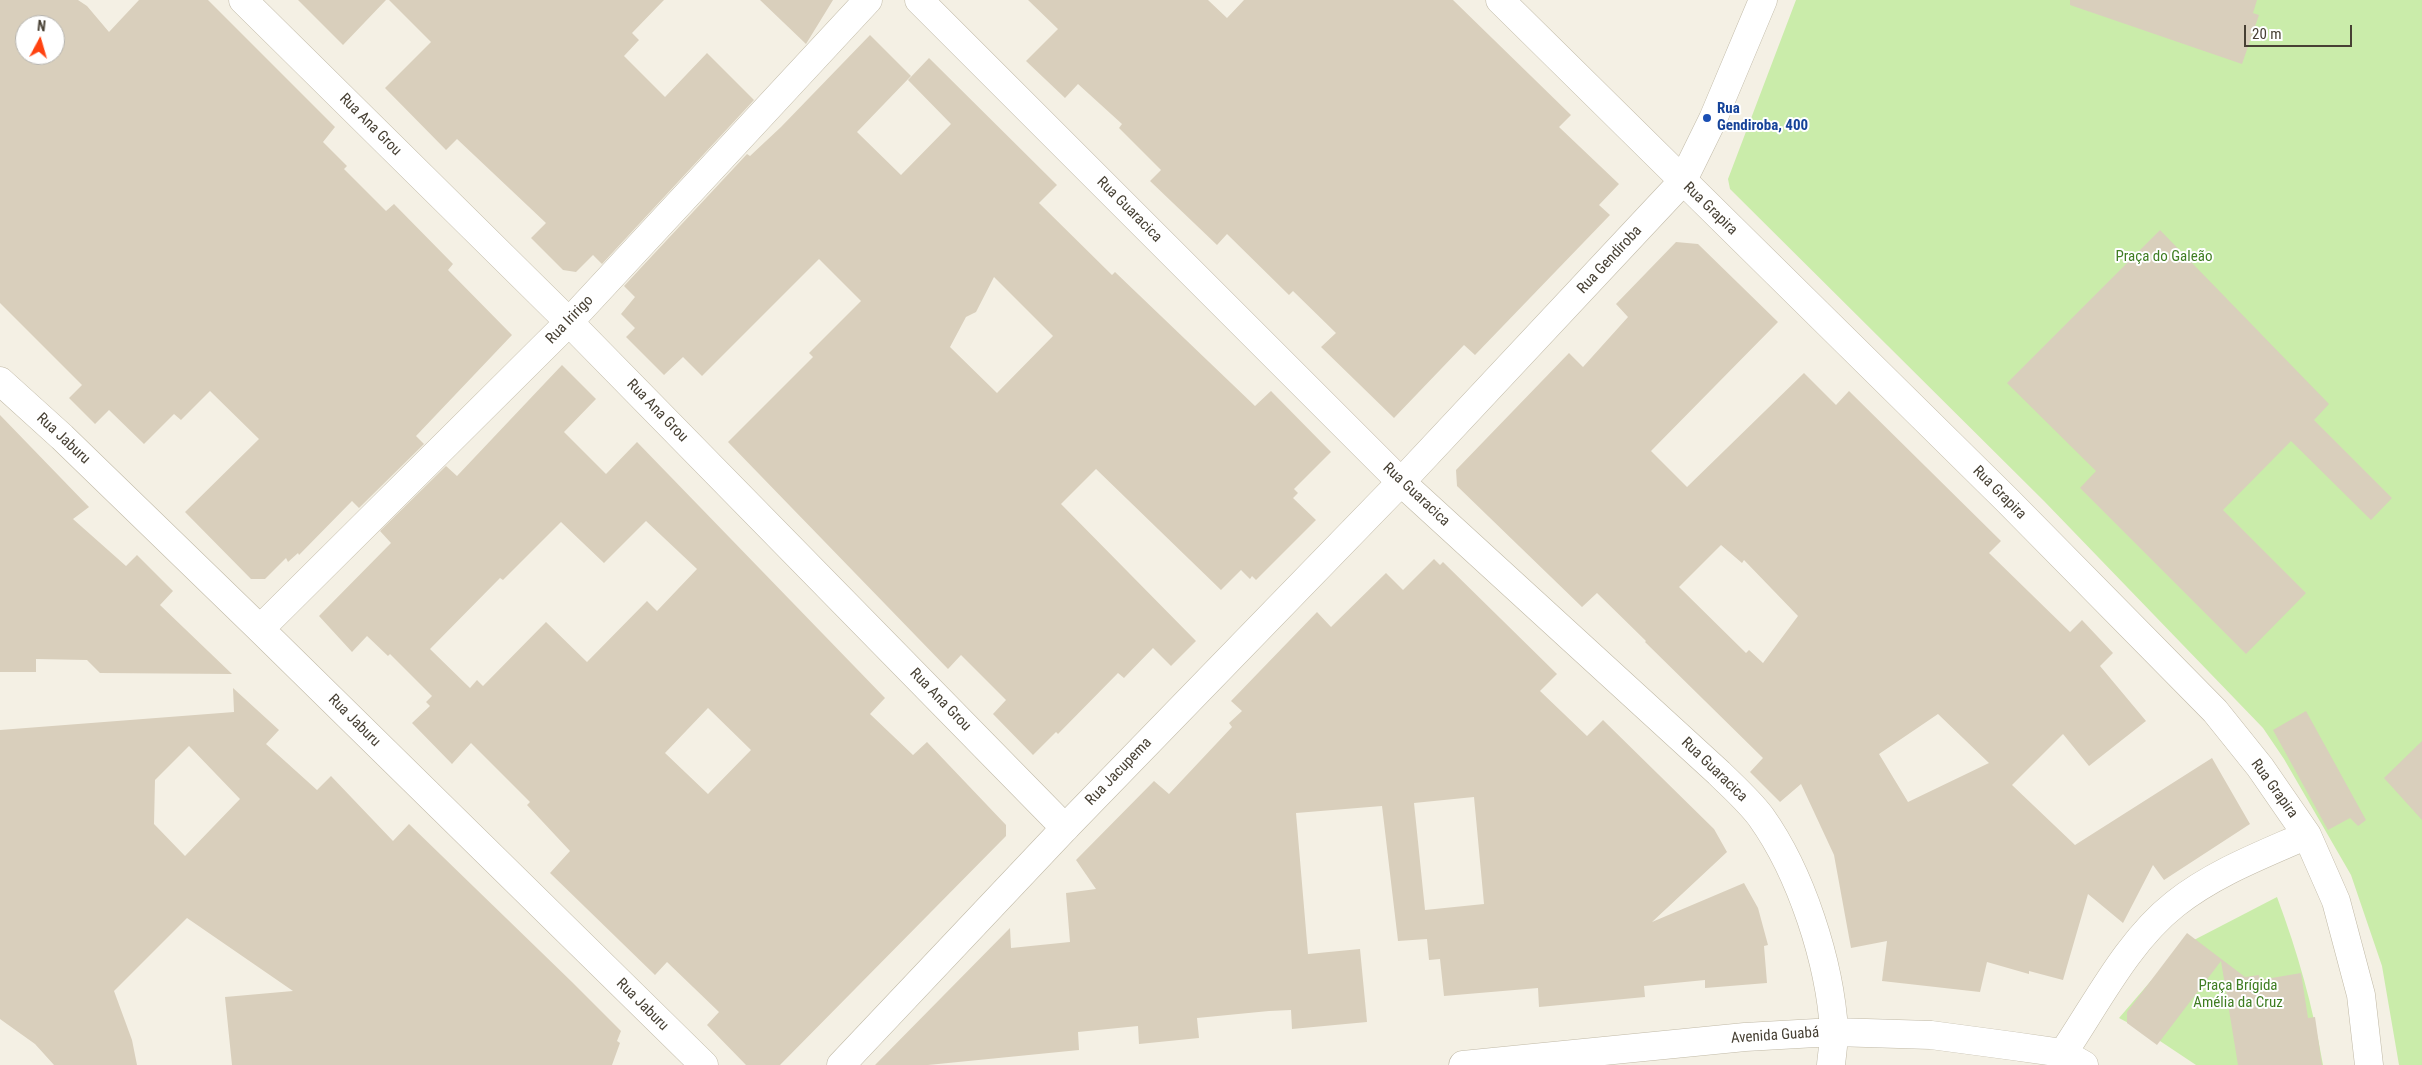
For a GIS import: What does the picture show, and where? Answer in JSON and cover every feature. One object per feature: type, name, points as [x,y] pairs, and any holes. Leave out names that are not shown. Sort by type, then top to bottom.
[{"type":"street","name":"Rua Ana Grou","points":[[243,0],[569,322],[1064,828]]},
{"type":"street","name":"Rua Iririgo","points":[[260,629],[569,322],[868,0]]},
{"type":"street","name":"Rua Guaracica","points":[[919,0],[1401,482],[1719,773],[1760,817],[1787,863],[1810,917],[1829,986],[1834,1032],[1831,1065]]},
{"type":"street","name":"Rua Grapira","points":[[1500,0],[1682,182],[2007,500],[2215,711],[2260,767],[2307,835],[2336,901],[2361,995],[2369,1065]]},
{"type":"street","name":"Rua Gendiroba","points":[[1401,482],[1682,182],[1713,119],[1763,0]]},
{"type":"street","name":"Rua Jaburu","points":[[0,381],[62,437],[260,629],[704,1065]]},
{"type":"street","name":"Rua Jacupema","points":[[841,1065],[1064,828],[1401,482]]},
{"type":"street","points":[[2074,1059],[2136,943],[2175,904],[2231,869],[2307,835]]},
{"type":"street","name":"Avenida Guabá","points":[[1463,1065],[1745,1037],[1834,1032],[1931,1035],[2074,1059]]},
{"type":"green space","name":"Praça do Galeão","points":[[1796,0],[2422,0],[2422,1065],[2399,1065],[2382,966],[2351,875],[2284,759],[2263,728],[2044,501],[1730,189],[1728,179]]},
{"type":"green space","name":"Praça Brígida Amélia da Cruz","points":[[2277,897],[2304,980],[2315,1022],[2323,1065],[2196,1065],[2151,1035],[2119,1018],[2162,968],[2194,940]]},
{"type":"building","points":[[0,0],[78,0],[87,6],[109,32],[139,0],[208,0],[335,127],[323,142],[347,166],[344,169],[386,211],[394,204],[453,264],[448,270],[512,335],[416,436],[424,444],[359,508],[352,501],[299,555],[298,553],[288,562],[286,558],[265,579],[251,579],[185,512],[259,439],[210,391],[181,420],[174,414],[144,444],[109,410],[95,424],[69,398],[82,385],[0,303]]},
{"type":"building","points":[[298,0],[386,0],[343,45]]},
{"type":"building","points":[[389,0],[664,0],[632,33],[639,40],[624,56],[665,97],[707,53],[754,100],[602,264],[593,255],[576,272],[563,270],[531,238],[546,223],[457,139],[446,150],[385,88],[431,42]]},
{"type":"building","points":[[760,0],[833,0],[806,44]]},
{"type":"building","points":[[1028,0],[1208,0],[1227,18],[1244,0],[1453,0],[1571,115],[1559,127],[1619,184],[1599,205],[1610,215],[1475,355],[1464,345],[1394,418],[1321,347],[1336,333],[1293,291],[1289,295],[1227,234],[1217,245],[1150,181],[1161,170],[1119,128],[1122,124],[1078,84],[1065,98],[1026,61],[1058,29]]},
{"type":"building","points":[[2070,0],[2257,0],[2253,13],[2259,15],[2242,64],[2070,5]]},
{"type":"building","points":[[870,35],[911,76],[857,132],[901,175],[951,124],[908,80],[929,58],[1057,185],[1039,203],[1112,275],[1115,272],[1255,406],[1271,391],[1331,452],[1294,489],[1298,493],[1293,498],[1316,520],[1256,580],[1252,576],[1250,579],[1241,570],[1221,590],[1096,469],[1061,504],[1196,641],[1171,666],[1153,648],[1124,678],[1118,673],[1058,734],[1056,732],[1033,755],[993,714],[1006,700],[961,655],[948,669],[728,442],[813,357],[809,353],[861,301],[819,259],[702,376],[683,357],[664,375],[626,337],[635,328],[621,314],[635,297],[624,286],[747,154],[750,156],[781,127]],"holes":[[[994,277],[1053,336],[997,393],[950,347],[966,317],[976,312]]]},
{"type":"building","points":[[2160,230],[2329,404],[2314,420],[2392,498],[2371,520],[2291,441],[2223,510],[2306,593],[2246,654],[2080,488],[2096,471],[2007,383]]},
{"type":"building","points":[[1676,242],[1698,244],[1778,322],[1651,451],[1687,487],[1804,373],[1836,405],[1849,391],[2001,541],[1989,553],[2070,632],[2082,620],[2113,653],[2100,666],[2146,721],[2089,766],[2063,734],[2012,785],[2075,845],[2212,758],[2250,824],[2164,880],[2153,865],[2123,923],[2088,894],[2063,980],[2029,971],[2029,974],[1987,962],[1980,992],[1882,981],[1887,941],[1851,948],[1834,855],[1801,784],[1780,802],[1750,772],[1763,758],[1597,593],[1582,607],[1457,486],[1456,470],[1569,353],[1583,367],[1628,317],[1616,304]],"holes":[[[1721,545],[1742,563],[1744,560],[1798,616],[1763,663],[1749,650],[1746,653],[1679,587]],[[1938,714],[1989,763],[1908,802],[1879,754]]]},
{"type":"building","points":[[562,365],[596,399],[564,432],[606,474],[637,442],[885,698],[870,714],[913,755],[927,742],[1006,825],[1006,836],[780,1065],[746,1065],[707,1025],[719,1012],[667,962],[655,975],[550,873],[570,851],[527,805],[530,802],[471,743],[452,764],[412,723],[430,706],[426,702],[432,696],[390,654],[388,656],[367,636],[352,652],[319,616],[391,543],[380,531],[446,466],[457,476]],"holes":[[[646,521],[697,569],[657,611],[647,601],[587,662],[546,622],[483,686],[477,680],[470,688],[430,649],[500,578],[503,580],[561,522],[604,563]],[[708,708],[751,750],[708,794],[665,753]]]},
{"type":"building","points":[[0,415],[89,507],[73,519],[126,566],[137,555],[173,591],[160,605],[232,674],[100,673],[87,660],[36,659],[36,672],[0,672]]},
{"type":"building","points":[[1434,559],[1440,565],[1443,562],[1557,674],[1540,691],[1587,736],[1603,720],[1714,829],[1727,852],[1652,922],[1744,883],[1758,908],[1768,945],[1764,946],[1767,983],[1705,988],[1705,980],[1644,986],[1645,997],[1539,1007],[1538,988],[1444,996],[1440,959],[1429,960],[1427,939],[1398,941],[1382,806],[1296,813],[1308,954],[1360,949],[1367,1022],[1292,1029],[1291,1010],[1269,1011],[1197,1018],[1199,1038],[1139,1044],[1138,1026],[1078,1032],[1079,1050],[928,1065],[875,1065],[1010,928],[1011,948],[1070,942],[1066,893],[1096,889],[1076,860],[1154,781],[1169,794],[1232,727],[1229,723],[1242,711],[1231,701],[1317,612],[1331,627],[1386,573],[1403,590]],"holes":[[[1474,797],[1484,904],[1425,910],[1414,803]]]},
{"type":"building","points":[[233,688],[279,730],[266,744],[317,790],[331,776],[393,841],[409,824],[621,1031],[617,1041],[620,1043],[612,1065],[232,1065],[225,997],[293,991],[187,918],[114,991],[132,1040],[137,1065],[54,1065],[35,1044],[0,1019],[0,730],[234,712]],"holes":[[[189,746],[240,799],[185,856],[154,824],[155,780]]]},
{"type":"building","points":[[2306,711],[2366,820],[2358,826],[2350,818],[2328,830],[2273,730]]},
{"type":"building","points":[[2422,741],[2422,820],[2384,778]]},
{"type":"building","points":[[2187,933],[2245,977],[2259,975],[2260,980],[2301,973],[2308,1018],[2315,1017],[2322,1065],[2238,1065],[2221,961],[2157,1045],[2127,1023],[2127,1012]]},
{"type":"place","name":"Rua Gendiroba, 400","points":[[1707,118]]}]
